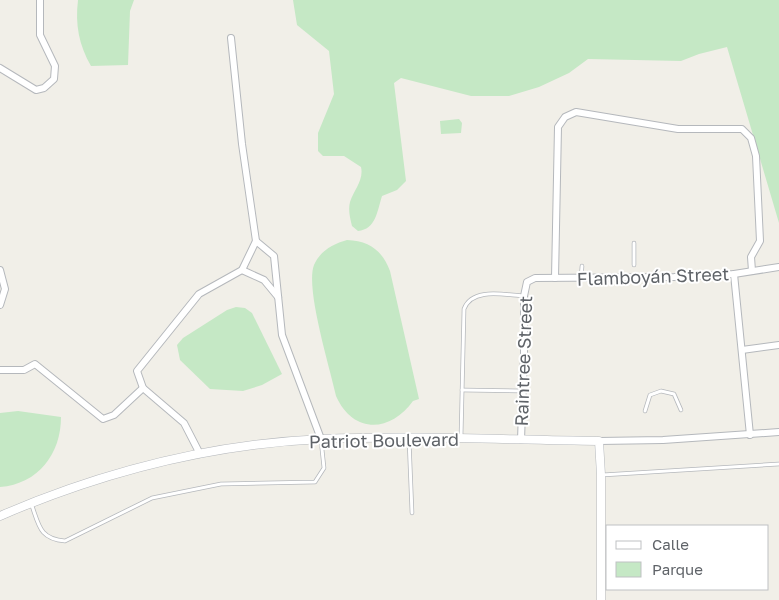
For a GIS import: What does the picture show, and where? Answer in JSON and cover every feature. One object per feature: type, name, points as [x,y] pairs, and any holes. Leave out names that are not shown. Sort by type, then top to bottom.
[{"type":"street","points":[[0,68],[36,90],[44,88],[54,78],[54,66],[40,35],[40,0]]},
{"type":"street","points":[[200,454],[184,423],[143,388],[137,371],[200,294],[242,270],[256,241],[245,170],[231,38]]},
{"type":"street","points":[[555,278],[558,127],[565,117],[576,112],[678,129],[742,128],[752,138],[756,156],[760,241],[751,257],[752,271]]},
{"type":"street","points":[[256,241],[274,256],[285,343],[321,439]]},
{"type":"street","name":"Flamboyán Street","points":[[527,282],[535,278],[581,279],[734,274],[779,267]]},
{"type":"street","points":[[0,270],[5,289],[0,305]]},
{"type":"street","points":[[242,270],[264,280],[278,298]]},
{"type":"street","points":[[734,274],[750,435]]},
{"type":"street","name":"Raintree Street","points":[[521,440],[524,296],[527,282]]},
{"type":"street","points":[[742,350],[779,344]]},
{"type":"street","points":[[0,370],[24,370],[35,364],[103,419],[114,416],[143,388]]},
{"type":"street","name":"Patriot Boulevard","points":[[0,516],[103,477],[200,454],[321,439],[461,438],[599,441],[663,440],[779,432]]},
{"type":"street","points":[[599,441],[601,475],[601,600]]},
{"type":"lane","points":[[634,243],[634,265]]},
{"type":"lane","points":[[581,279],[582,266]]},
{"type":"lane","points":[[461,438],[466,302],[475,296],[524,296]]},
{"type":"lane","points":[[462,390],[522,392]]},
{"type":"lane","points":[[646,411],[650,395],[661,391],[674,394],[681,410]]},
{"type":"lane","points":[[31,503],[42,533],[52,540],[65,541],[152,498],[221,484],[315,482],[324,468],[321,439]]},
{"type":"lane","points":[[409,439],[412,513]]},
{"type":"lane","points":[[601,475],[779,464]]},
{"type":"green space","points":[[78,0],[134,0],[130,11],[128,65],[91,66],[83,50],[79,34],[77,18]]},
{"type":"green space","points":[[293,0],[779,0],[779,223],[727,47],[681,61],[588,59],[569,73],[539,87],[509,96],[471,96],[401,78],[394,83],[406,181],[397,190],[382,196],[375,219],[369,227],[358,231],[352,226],[349,208],[360,181],[361,167],[344,156],[323,156],[318,151],[318,133],[334,94],[329,51],[297,25]]},
{"type":"green space","points":[[459,119],[462,123],[461,133],[441,134],[440,121]]},
{"type":"green space","points":[[347,240],[362,242],[374,248],[387,264],[419,399],[413,401],[404,412],[394,419],[383,424],[372,425],[362,423],[343,408],[336,396],[315,309],[312,276],[314,265],[328,249]]},
{"type":"green space","points":[[236,307],[245,308],[252,313],[282,374],[262,385],[243,391],[210,389],[180,360],[177,345],[183,338],[227,310]]},
{"type":"green space","points":[[18,411],[61,417],[60,431],[52,455],[45,465],[26,480],[14,485],[0,487],[0,413]]}]
